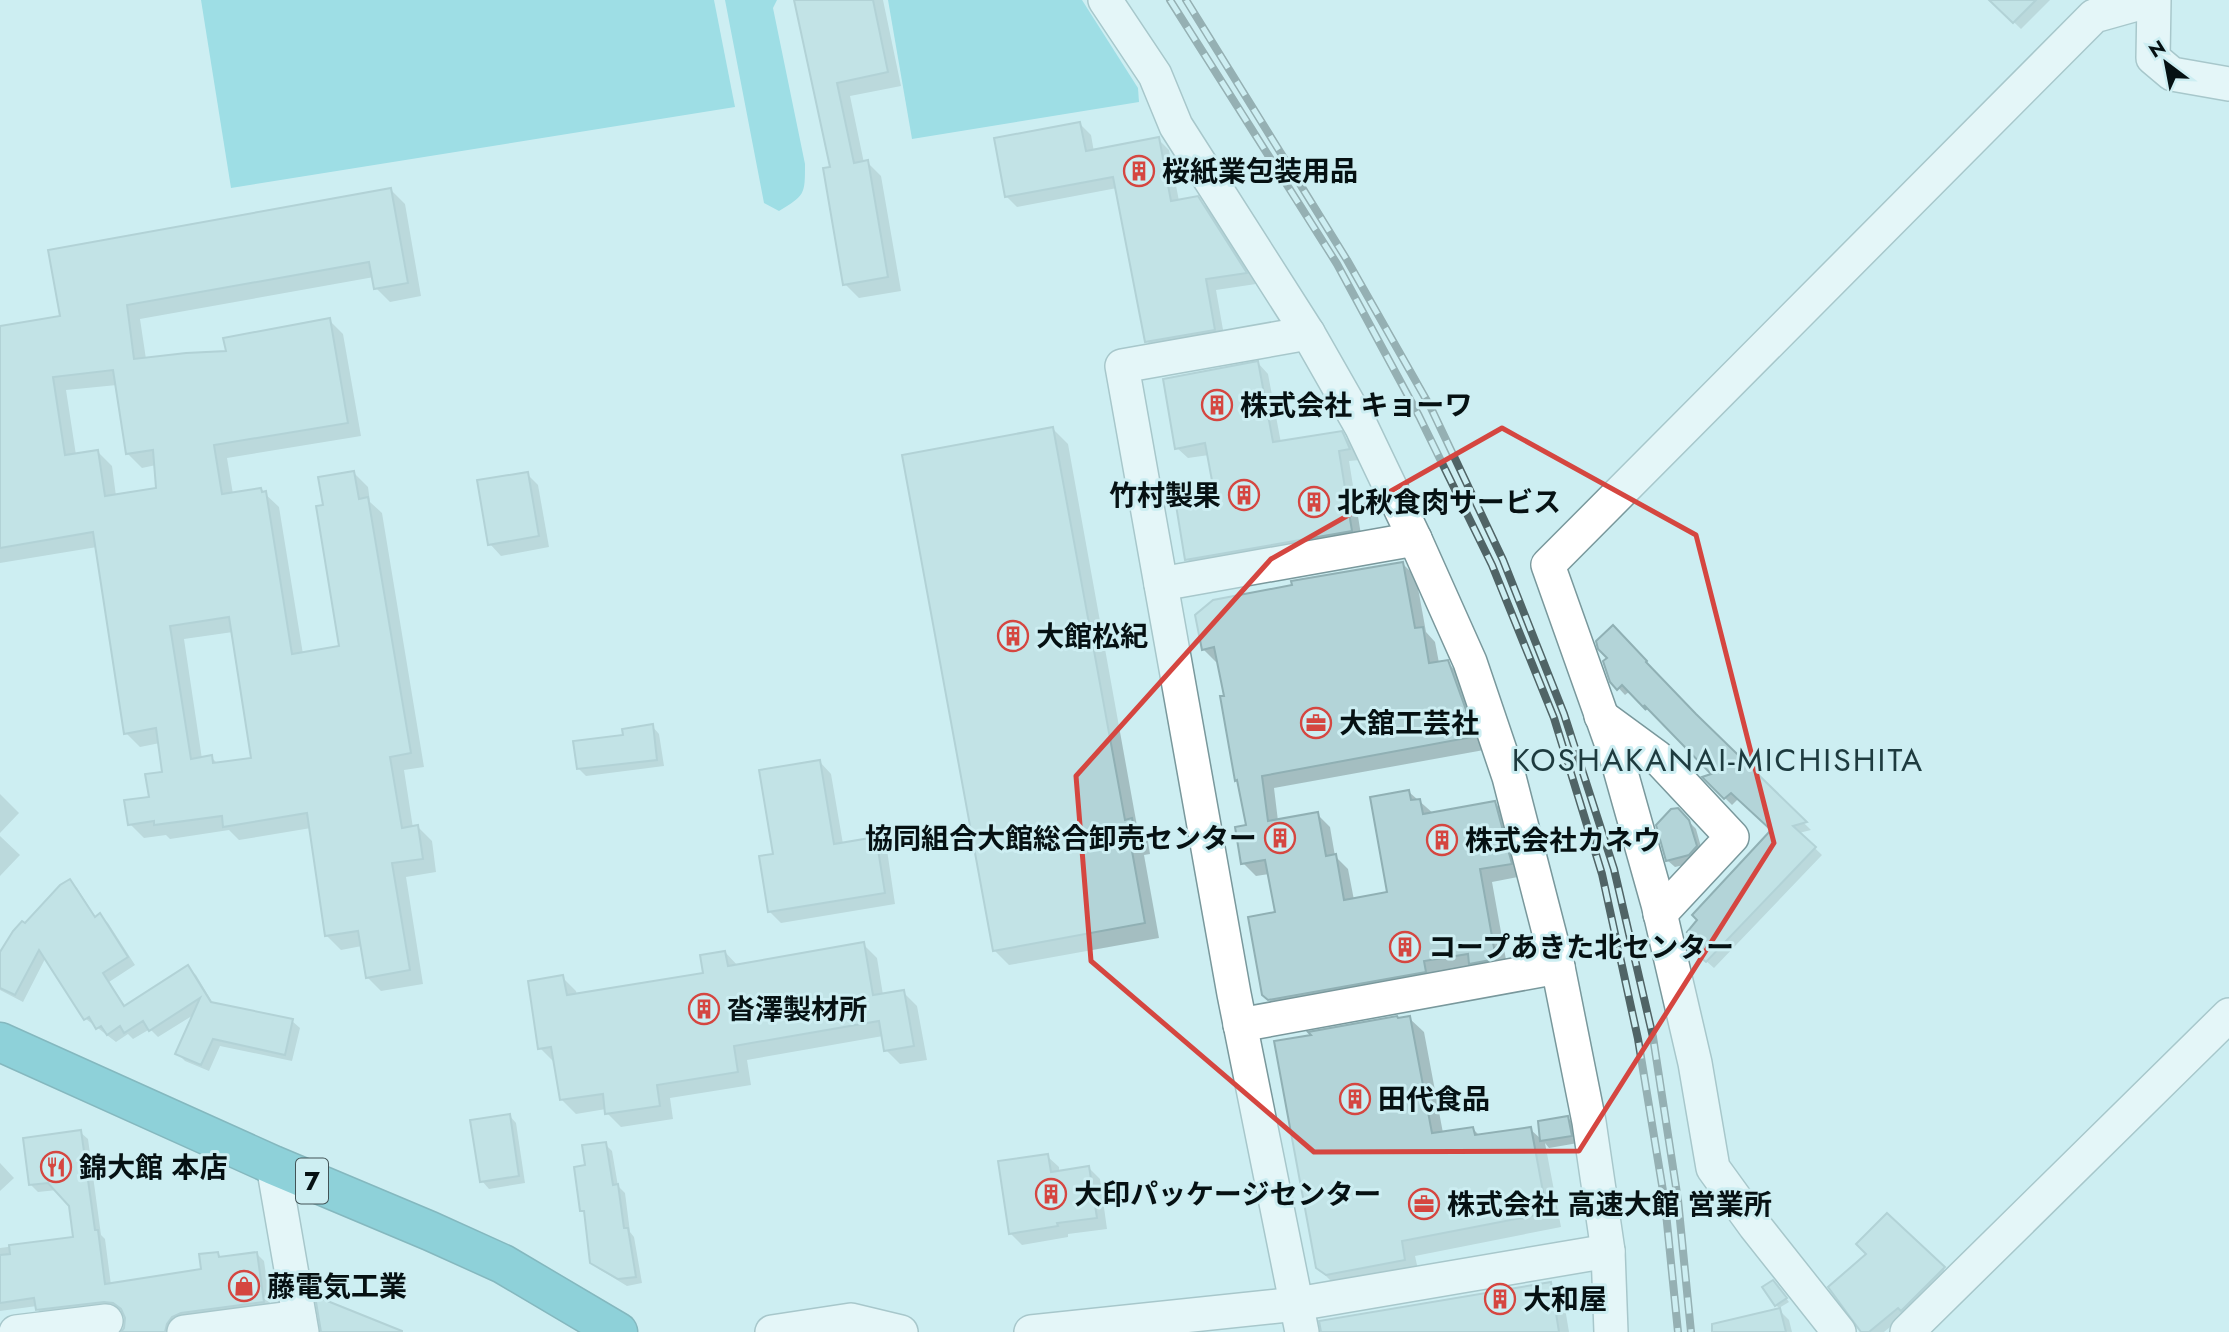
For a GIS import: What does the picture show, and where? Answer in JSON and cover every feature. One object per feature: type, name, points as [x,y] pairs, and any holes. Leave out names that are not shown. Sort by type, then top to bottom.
[{"type":"highway","name":"7","points":[[4,1050],[503,1264],[618,1332]]},
{"type":"street","points":[[1105,0],[1155,75],[1176,126],[1308,333],[1361,426],[1470,662],[1509,777],[1558,967],[1589,1122],[1608,1251],[1611,1332]]},
{"type":"street","points":[[1839,1332],[1713,1168],[1695,1063],[1660,914],[1618,762],[1548,565],[2094,16],[2152,0],[2154,58],[2172,74],[2229,84]]},
{"type":"street","points":[[1300,1318],[1240,1025],[1122,366],[1308,333]]},
{"type":"street","points":[[1160,584],[1415,539]]},
{"type":"street","points":[[1601,716],[1657,757],[1732,836],[1660,914]]},
{"type":"street","points":[[1240,1025],[1558,967]]},
{"type":"street","points":[[1907,1332],[2229,1015]]},
{"type":"street","points":[[184,1332],[301,1324],[273,1165]]},
{"type":"street","points":[[1031,1332],[1300,1318],[1608,1251]]},
{"type":"street","points":[[772,1332],[851,1320],[901,1332]]},
{"type":"street","points":[[16,1332],[106,1321]]},
{"type":"highlighted area","points":[[1502,428],[1696,535],[1774,843],[1579,1151],[1314,1152],[1091,961],[1076,776],[1271,559]]},
{"type":"shaded area","points":[[201,0],[714,0],[735,107],[231,188]]},
{"type":"shaded area","points":[[725,0],[777,0],[773,8],[805,164],[802,193],[779,211],[764,203]]},
{"type":"shaded area","points":[[888,0],[1082,0],[1138,88],[1139,102],[912,139]]},
{"type":"building","points":[[794,0],[873,0],[888,72],[837,83],[854,163],[868,160],[888,277],[843,285],[823,168],[830,167]]},
{"type":"building","points":[[1989,0],[2036,0],[2013,23]]},
{"type":"building","points":[[1080,122],[1086,151],[1159,137],[1171,201],[1198,196],[1247,273],[1206,279],[1215,330],[1145,342],[1113,177],[1005,197],[994,138]]},
{"type":"building","points":[[391,188],[408,283],[374,289],[369,262],[127,305],[134,359],[226,351],[223,338],[330,318],[348,423],[214,445],[222,494],[261,488],[262,492],[266,491],[292,654],[339,646],[316,506],[323,505],[318,477],[354,471],[359,499],[368,497],[411,753],[390,757],[402,828],[418,825],[423,859],[392,863],[410,970],[366,978],[358,931],[325,936],[307,813],[223,827],[222,816],[154,825],[154,821],[128,825],[124,800],[149,797],[145,774],[162,772],[156,728],[124,734],[93,532],[0,548],[0,326],[60,316],[48,250]],"holes":[[[113,370],[126,454],[153,450],[156,488],[105,496],[98,450],[65,455],[53,377]],[[229,617],[251,758],[213,763],[212,755],[191,759],[170,626]]]},
{"type":"building","points":[[1258,361],[1273,442],[1342,431],[1350,449],[1339,451],[1352,531],[1185,560],[1174,493],[1213,486],[1205,443],[1175,449],[1163,379]]},
{"type":"building","name":"大館松紀","points":[[1053,427],[1125,820],[1132,818],[1136,839],[1130,840],[1145,923],[993,951],[902,455]]},
{"type":"building","points":[[528,472],[539,536],[488,545],[477,480]]},
{"type":"building","points":[[1403,562],[1415,628],[1423,627],[1429,663],[1448,660],[1470,721],[1472,737],[1262,776],[1268,821],[1318,812],[1326,856],[1336,854],[1344,900],[1387,892],[1370,797],[1409,790],[1411,800],[1420,799],[1423,814],[1495,801],[1512,864],[1480,869],[1496,959],[1469,964],[1468,954],[1424,961],[1426,972],[1268,1000],[1262,995],[1248,917],[1275,912],[1265,860],[1241,864],[1235,827],[1246,825],[1220,696],[1224,696],[1214,647],[1202,650],[1195,615],[1213,600],[1292,585],[1291,581]]},
{"type":"building","points":[[1613,625],[1696,714],[1807,822],[1793,826],[1816,847],[1706,962],[1687,946],[1693,937],[1687,932],[1697,920],[1692,915],[1771,830],[1731,793],[1724,799],[1702,777],[1711,774],[1644,705],[1646,710],[1622,685],[1617,690],[1610,682],[1603,661],[1607,658],[1598,649],[1596,641]]},
{"type":"building","points":[[653,724],[657,760],[577,769],[573,741],[623,735],[622,729]]},
{"type":"building","points":[[820,760],[834,844],[876,837],[885,893],[768,912],[759,856],[773,854],[759,770]]},
{"type":"building","points":[[1678,808],[1689,820],[1697,846],[1689,855],[1666,861],[1656,825],[1671,809]]},
{"type":"building","points":[[70,879],[95,917],[100,913],[128,957],[103,973],[124,1006],[188,965],[211,1002],[293,1019],[285,1055],[213,1039],[201,1065],[175,1054],[200,998],[149,1031],[143,1021],[124,1033],[120,1026],[107,1035],[101,1026],[96,1029],[89,1017],[84,1020],[39,950],[15,995],[0,988],[0,952],[13,931],[22,921],[25,923],[60,885]]},
{"type":"building","name":"沓澤製材所","points":[[864,942],[873,995],[904,990],[914,1046],[884,1051],[879,1021],[734,1046],[738,1072],[657,1085],[660,1106],[605,1114],[603,1094],[560,1100],[551,1047],[538,1049],[528,981],[563,975],[567,995],[703,973],[700,955],[725,951],[728,966]]},
{"type":"building","points":[[1397,1016],[1410,1016],[1432,1133],[1473,1127],[1475,1135],[1531,1127],[1547,1213],[1402,1241],[1405,1260],[1326,1275],[1316,1268],[1274,1041]]},
{"type":"building","points":[[510,1114],[519,1176],[480,1182],[470,1120]]},
{"type":"building","points":[[1568,1116],[1572,1136],[1540,1141],[1538,1121]]},
{"type":"building","points":[[81,1130],[105,1284],[201,1269],[199,1254],[218,1252],[219,1257],[257,1252],[264,1302],[181,1313],[172,1317],[165,1332],[121,1332],[125,1318],[121,1309],[113,1303],[36,1310],[34,1298],[0,1303],[0,1255],[10,1254],[9,1245],[73,1237],[69,1206],[48,1183],[29,1185],[23,1138]]},
{"type":"building","points":[[606,1142],[613,1185],[618,1184],[624,1228],[628,1228],[636,1277],[618,1279],[590,1263],[584,1211],[580,1211],[574,1167],[585,1165],[582,1145]]},
{"type":"building","name":"大印パッケージセンター","points":[[1048,1154],[1051,1172],[1089,1166],[1097,1218],[1057,1223],[1058,1226],[1009,1234],[998,1161]]},
{"type":"building","points":[[1887,1213],[1945,1267],[1901,1311],[1898,1308],[1869,1332],[1861,1332],[1828,1287],[1866,1254],[1856,1244]]},
{"type":"building","points":[[1773,1280],[1787,1298],[1775,1306],[1762,1287]]},
{"type":"building","name":"大和屋","points":[[1551,1282],[1559,1332],[1321,1332],[1319,1321]]},
{"type":"building","points":[[315,1296],[402,1331],[402,1332],[321,1332]]},
{"type":"building","points":[[1780,1308],[1786,1332],[1712,1332],[1712,1324]]},
{"type":"railway","points":[[1170,0],[1337,264],[1419,416],[1492,565],[1554,718],[1602,874],[1638,1039],[1665,1203],[1678,1332]]},
{"type":"railway","points":[[1186,0],[1347,260],[1431,408],[1503,560],[1564,714],[1614,869],[1653,1037],[1678,1200],[1691,1332]]},
{"type":"place","name":"桜紙業包装用品","points":[[1139,171]]},
{"type":"place","name":"株式会社 キョーワ","points":[[1217,405]]},
{"type":"place","name":"竹村製果","points":[[1244,495]]},
{"type":"place","name":"北秋食肉サービス","points":[[1314,502]]},
{"type":"place","name":"大館松紀","points":[[1013,636]]},
{"type":"place","name":"大舘工芸社","points":[[1316,723]]},
{"type":"place","name":"協同組合大館総合卸売センター","points":[[1280,838]]},
{"type":"place","name":"株式会社カネウ","points":[[1442,840]]},
{"type":"place","name":"コープあきた北センター","points":[[1405,947]]},
{"type":"place","name":"沓澤製材所","points":[[704,1009]]},
{"type":"place","name":"田代食品","points":[[1355,1099]]},
{"type":"place","name":"錦大館 本店","points":[[56,1167]]},
{"type":"place","name":"大印パッケージセンター","points":[[1051,1194]]},
{"type":"place","name":"株式会社 高速大館 営業所","points":[[1424,1204]]},
{"type":"place","name":"藤電気工業","points":[[244,1286]]},
{"type":"place","name":"大和屋","points":[[1500,1299]]},
{"type":"district","name":"KOSHAKANAI-MICHISHITA","points":[[1718,760]]}]
